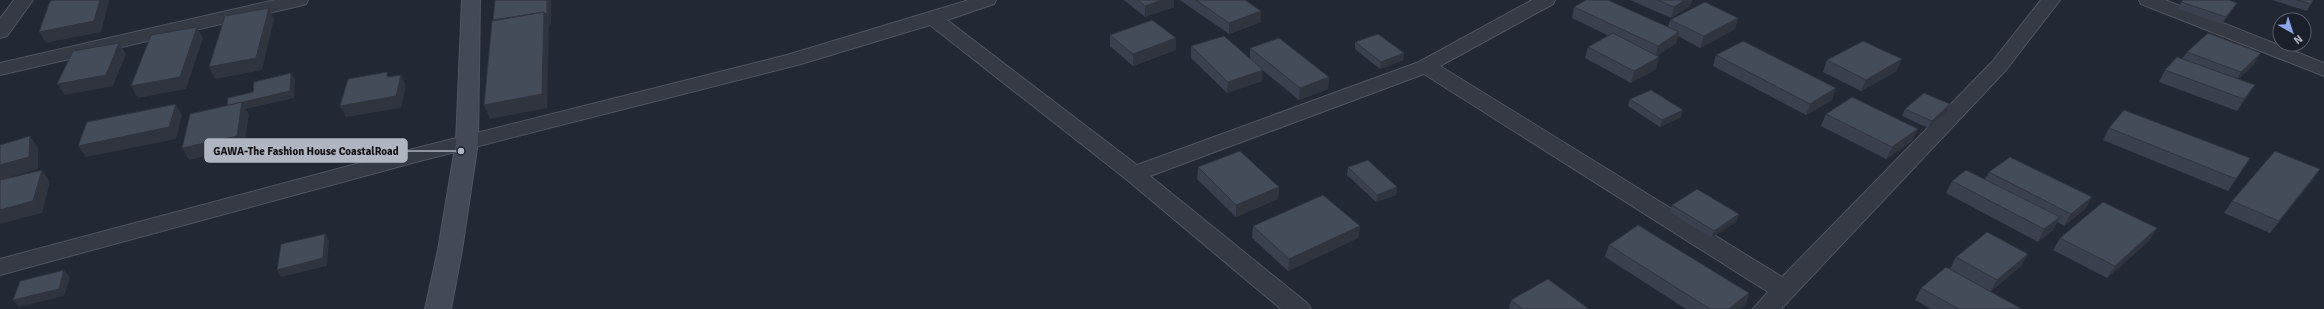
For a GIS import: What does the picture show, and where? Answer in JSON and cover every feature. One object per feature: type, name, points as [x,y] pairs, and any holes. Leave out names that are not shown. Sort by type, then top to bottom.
[{"type":"street","points":[[0,32],[24,0]]},
{"type":"street","points":[[0,69],[299,0]]},
{"type":"street","points":[[438,309],[450,250],[467,142],[471,0]]},
{"type":"street","points":[[0,267],[467,142],[788,62],[934,19],[987,0]]},
{"type":"street","points":[[1134,174],[1426,66],[1546,0]]},
{"type":"street","points":[[1766,309],[1999,66],[2051,0]]},
{"type":"street","points":[[2148,0],[2324,70]]},
{"type":"street","points":[[934,19],[1134,174],[1298,309]]},
{"type":"street","points":[[1426,66],[1784,290]]},
{"type":"building","points":[[100,0],[94,21],[39,32],[50,1]]},
{"type":"building","points":[[495,0],[547,0],[547,13],[545,14],[544,12],[493,20]]},
{"type":"building","points":[[1138,0],[1162,0],[1145,6]]},
{"type":"building","points":[[1196,0],[1245,0],[1261,11],[1229,23]]},
{"type":"building","points":[[1586,0],[1608,0],[1679,32],[1658,46],[1574,7]]},
{"type":"building","points":[[1657,0],[1685,0],[1674,7]]},
{"type":"building","points":[[2183,0],[2229,0],[2237,3],[2226,17],[2181,2]]},
{"type":"building","points":[[2297,0],[2313,0],[2311,4]]},
{"type":"building","points":[[1705,2],[1738,18],[1704,36],[1670,20]]},
{"type":"building","points":[[269,8],[256,58],[209,67],[225,16]]},
{"type":"building","points":[[544,12],[542,94],[484,105],[492,21]]},
{"type":"building","points":[[1152,20],[1176,38],[1133,54],[1110,35]]},
{"type":"building","points":[[197,27],[180,77],[131,86],[151,35]]},
{"type":"building","points":[[1613,33],[1659,57],[1634,71],[1588,47]]},
{"type":"building","points":[[2208,33],[2261,53],[2241,72],[2187,52]]},
{"type":"building","points":[[1378,34],[1404,53],[1381,62],[1355,42]]},
{"type":"building","points":[[1224,36],[1263,70],[1228,82],[1191,46]]},
{"type":"building","points":[[1279,38],[1329,77],[1300,88],[1250,48]]},
{"type":"building","points":[[1743,41],[1836,88],[1810,104],[1716,55]]},
{"type":"building","points":[[1863,41],[1902,59],[1866,80],[1827,60]]},
{"type":"building","points":[[119,43],[106,75],[57,84],[73,51]]},
{"type":"building","points":[[2177,57],[2255,85],[2244,99],[2165,70]]},
{"type":"building","points":[[387,72],[387,77],[401,75],[396,96],[340,106],[348,79]]},
{"type":"building","points":[[291,73],[290,91],[227,106],[228,98],[253,92],[254,82]]},
{"type":"building","points":[[1651,90],[1683,110],[1662,120],[1630,99]]},
{"type":"building","points":[[1924,93],[1950,104],[1932,121],[1905,109]]},
{"type":"building","points":[[1852,97],[1918,129],[1892,147],[1826,114]]},
{"type":"building","points":[[242,102],[237,136],[182,148],[190,114]]},
{"type":"building","points":[[176,104],[169,127],[78,146],[87,122]]},
{"type":"building","points":[[2124,110],[2250,158],[2236,179],[2109,128]]},
{"type":"building","points":[[30,136],[29,157],[0,165],[0,145]]},
{"type":"building","points":[[1240,151],[1279,187],[1236,205],[1198,167]]},
{"type":"building","points":[[2275,151],[2320,169],[2279,221],[2232,201]]},
{"type":"building","points":[[2010,157],[2092,197],[2071,214],[1989,172]]},
{"type":"building","points":[[1368,160],[1397,187],[1377,195],[1348,167]]},
{"type":"building","points":[[42,170],[33,201],[0,210],[0,180]]},
{"type":"building","points":[[1966,170],[2060,217],[2044,229],[1952,181]]},
{"type":"building","points":[[1697,189],[1739,214],[1714,231],[1672,205]]},
{"type":"building","points":[[1323,195],[1360,226],[1289,259],[1253,226]]},
{"type":"building","points":[[2103,202],[2157,228],[2115,266],[2060,238]]},
{"type":"building","points":[[1638,225],[1749,293],[1729,309],[1710,309],[1609,245]]},
{"type":"building","points":[[1987,232],[2028,254],[1997,280],[1956,257]]},
{"type":"building","points":[[325,234],[323,258],[277,270],[281,244]]},
{"type":"building","points":[[1946,267],[2022,309],[1959,309],[1921,288]]},
{"type":"building","points":[[64,270],[59,289],[13,300],[20,281]]},
{"type":"building","points":[[1548,279],[1589,309],[1523,309],[1511,300]]},
{"type":"place","name":"GAWA-The Fashion House CoastalRoad","points":[[461,151]]}]
